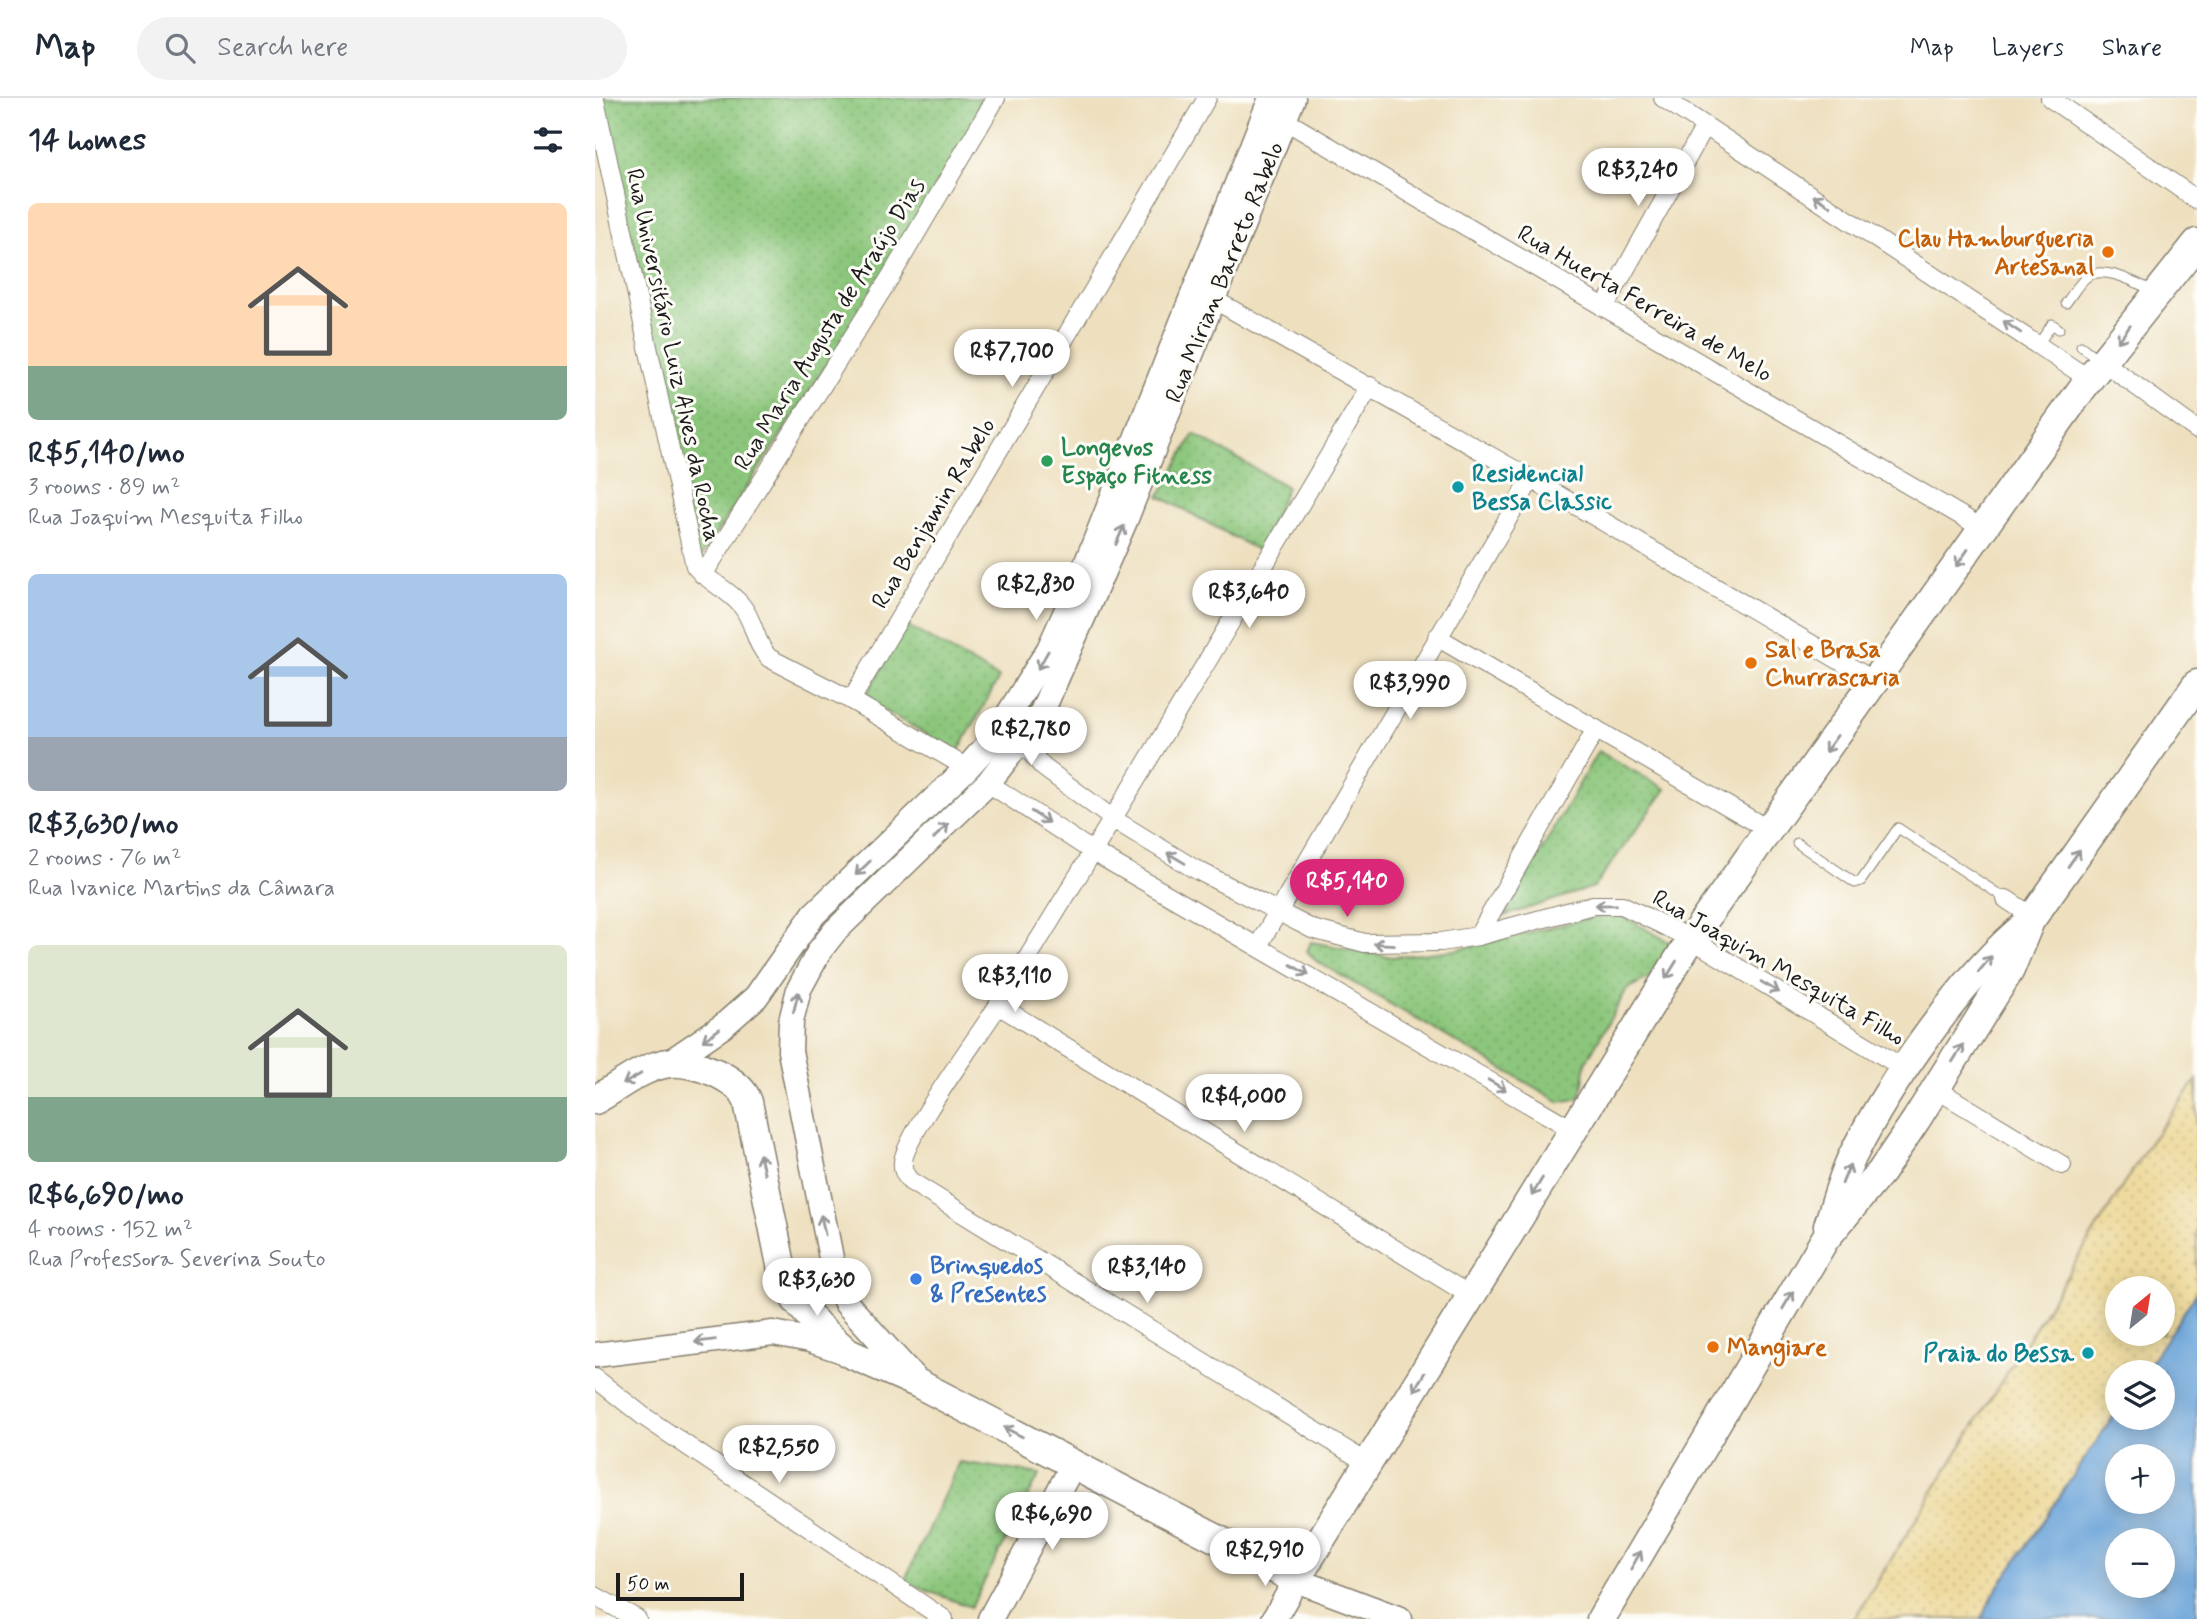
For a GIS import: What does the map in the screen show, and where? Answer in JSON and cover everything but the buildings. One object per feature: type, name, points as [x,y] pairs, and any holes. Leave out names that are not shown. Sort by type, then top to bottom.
[{"type":"main road","name":"Rua Mirian Barreto Rabelo","points":[[595,1100],[650,1069],[670,1062],[723,1026],[756,997],[814,914],[967,768],[1014,709],[1049,649],[1077,587],[1271,98]]},
{"type":"main road","name":"Rua Mirian Barreto Rabelo","points":[[919,1384],[846,1303],[835,1278],[793,1070],[791,1021],[799,989],[809,968],[835,931],[988,783],[1041,714],[1125,522],[1288,109]]},
{"type":"main road","points":[[1274,1619],[1572,1129],[1691,939],[1876,682],[1982,528],[2091,362],[2197,243]]},
{"type":"main road","points":[[1601,1619],[1825,1239],[1881,1172],[2010,970],[2032,919],[2197,684]]},
{"type":"main road","points":[[1825,1239],[1853,1155],[1905,1069],[1991,957],[2032,919]]},
{"type":"main road","points":[[670,1062],[720,1075],[745,1093],[765,1176],[783,1275],[796,1300],[818,1326],[848,1353]]},
{"type":"main road","points":[[595,1355],[773,1333],[810,1340],[848,1353],[919,1384],[1296,1580],[1400,1619]]},
{"type":"main road","points":[[990,1619],[1074,1463]]},
{"type":"street","name":"Rua Maria Augusta de Araújo Dias","points":[[703,575],[891,276],[996,98]]},
{"type":"street","name":"Rua Benjamin Rabelo","points":[[851,700],[1207,98]]},
{"type":"street","points":[[1663,98],[2038,345],[2091,362],[2197,430]]},
{"type":"street","points":[[2050,98],[2197,200]]},
{"type":"street","name":"Rua Universitário Luiz Alves da Rocha","points":[[595,100],[691,553],[703,575],[742,606],[750,617],[760,649],[769,658],[851,700],[967,768]]},
{"type":"street","name":"Rua Huerta Ferreira de Melo","points":[[1288,109],[1604,308],[1982,528]]},
{"type":"street","points":[[1604,308],[1705,127]]},
{"type":"street","points":[[1213,299],[1531,479],[1876,682]]},
{"type":"street","points":[[1369,1464],[910,1181],[903,1171],[902,1160],[913,1135],[998,1005],[1112,819],[1370,386]]},
{"type":"street","points":[[1258,946],[1531,479]]},
{"type":"street","points":[[1437,637],[1769,830]]},
{"type":"street","points":[[1478,936],[1596,729]]},
{"type":"street","name":"Rua Joaquim Mesquita Filho","points":[[1022,742],[1043,767],[1112,819],[1276,913],[1312,929],[1365,943],[1415,944],[1478,936],[1608,903],[1640,912],[1691,939],[1905,1069]]},
{"type":"street","points":[[988,783],[1092,851],[1572,1129]]},
{"type":"street","points":[[2006,899],[2032,919]]},
{"type":"street","points":[[998,1005],[1471,1296]]},
{"type":"street","points":[[1936,1089],[2061,1166]]},
{"type":"street","points":[[595,1378],[643,1416],[944,1619]]},
{"type":"street","points":[[595,1596],[637,1619]]},
{"type":"lane","points":[[2066,303],[2089,275],[2097,273],[2128,280],[2155,292]]},
{"type":"lane","points":[[2038,345],[2056,326]]},
{"type":"lane","points":[[1797,843],[1856,883],[1861,881],[1898,828],[2006,899]]},
{"type":"green space","points":[[599,98],[979,98],[996,107],[697,563]]},
{"type":"green space","points":[[1194,434],[1287,487],[1259,551],[1159,496]]},
{"type":"green space","points":[[906,625],[999,678],[958,752],[864,699]]},
{"type":"green space","points":[[1598,751],[1666,789],[1594,887],[1504,916]]},
{"type":"green space","points":[[1615,912],[1671,943],[1652,976],[1627,989],[1586,1062],[1581,1098],[1560,1102],[1316,961],[1307,951],[1311,942],[1392,957],[1455,950]]},
{"type":"green space","points":[[959,1462],[1040,1474],[971,1607],[904,1582]]},
{"type":"sand","name":"Praia do Bessa","points":[[2197,1080],[2197,1292],[2175,1325],[2175,1276],[2105,1276],[2105,1346],[2161,1346],[2152,1360],[2105,1360],[2105,1429],[1995,1592],[1981,1619],[1854,1619],[2150,1142]]},
{"type":"water","points":[[2197,1292],[2197,1619],[1981,1619],[1995,1592],[2105,1429],[2175,1430],[2175,1360],[2152,1360],[2161,1346],[2175,1346],[2175,1325]]},
{"type":"place","name":"Clau Hamburgueria Artesanal","points":[[2108,252]]},
{"type":"place","name":"Longevos Espaço Fitness","points":[[1047,461]]},
{"type":"place","name":"Residencial Bessa Classic","points":[[1458,487]]},
{"type":"place","name":"Sal e Brasa Churrascaria","points":[[1751,663]]},
{"type":"place","name":"Brinquedos & Presentes","points":[[916,1279]]},
{"type":"place","name":"Mangiare","points":[[1713,1347]]},
{"type":"place","name":"Praia do Bessa","points":[[2088,1353]]}]
